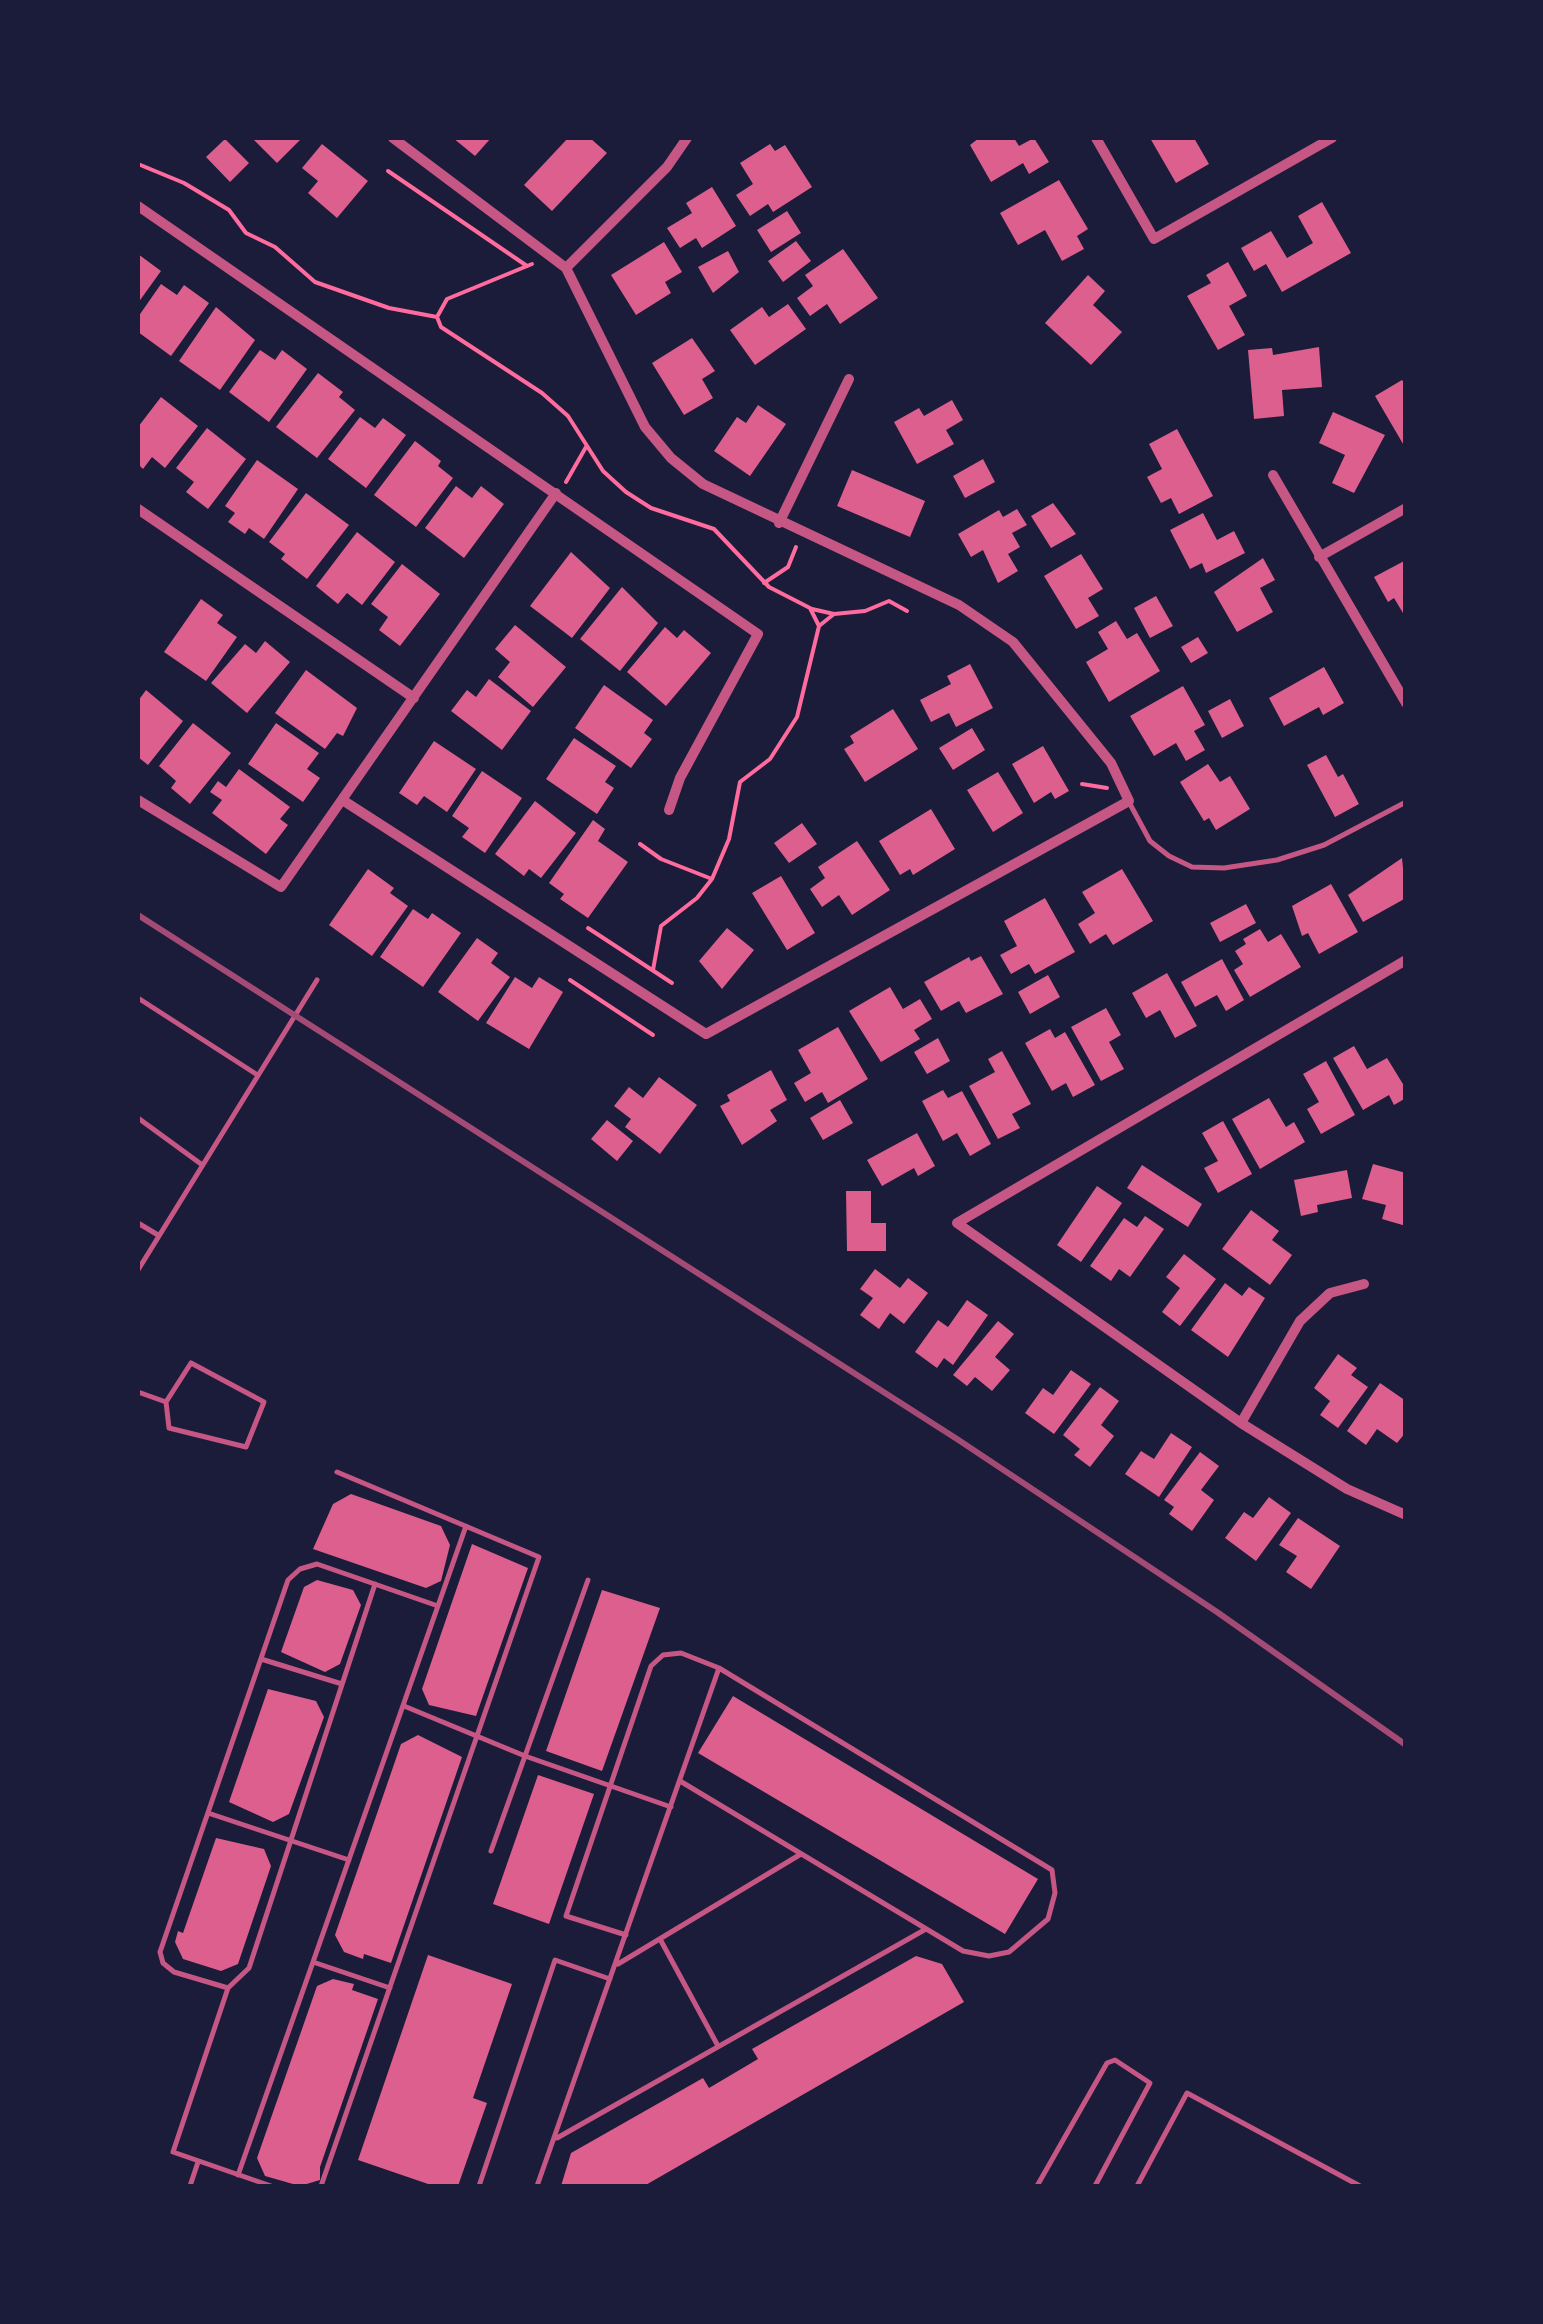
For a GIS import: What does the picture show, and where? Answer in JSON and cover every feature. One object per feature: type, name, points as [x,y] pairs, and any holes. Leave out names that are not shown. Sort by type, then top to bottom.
[{"type":"street","points":[[344,800],[706,1034],[1129,801],[1112,763],[1013,642],[959,605],[703,484],[671,458],[645,427],[566,268],[393,138]]},
{"type":"street","points":[[566,268],[667,166],[686,138]]},
{"type":"street","points":[[1096,138],[1154,239],[1332,138]]},
{"type":"street","points":[[138,206],[758,634],[680,778],[668,810]]},
{"type":"street","points":[[779,522],[849,379]]},
{"type":"street","points":[[1273,475],[1406,704]]},
{"type":"street","points":[[138,800],[281,887],[556,492]]},
{"type":"street","points":[[138,508],[414,698]]},
{"type":"street","points":[[1319,557],[1406,508]]},
{"type":"street","points":[[1406,960],[957,1223],[1241,1423],[1347,1489],[1406,1514]]},
{"type":"street","points":[[1241,1423],[1300,1321],[1330,1293],[1364,1284]]},
{"type":"lane","points":[[1129,801],[1150,842],[1192,868],[1224,868],[1276,860],[1324,845],[1406,802]]},
{"type":"lane","points":[[138,1270],[317,980]]},
{"type":"lane","points":[[138,998],[256,1074]]},
{"type":"lane","points":[[138,1118],[201,1164]]},
{"type":"lane","points":[[138,1223],[158,1235]]},
{"type":"lane","points":[[192,1363],[264,1402],[246,1448],[169,1428],[166,1402],[192,1363]]},
{"type":"lane","points":[[138,1392],[166,1402]]},
{"type":"lane","points":[[320,2186],[540,1556],[337,1472]]},
{"type":"lane","points":[[238,2175],[466,1525]]},
{"type":"lane","points":[[228,1988],[174,1972],[163,1963],[160,1952],[288,1580],[300,1569],[317,1564],[438,1606]]},
{"type":"lane","points":[[491,1851],[588,1580]]},
{"type":"lane","points":[[271,2186],[173,2152],[228,1988],[248,1968],[375,1584]]},
{"type":"lane","points":[[626,1935],[566,1916],[651,1666],[663,1655],[681,1653],[719,1668],[1052,1870],[1055,1892],[1048,1919],[1009,1952],[989,1956],[964,1951],[680,1781]]},
{"type":"lane","points":[[261,1658],[342,1684]]},
{"type":"lane","points":[[538,2186],[719,1668]]},
{"type":"lane","points":[[404,1706],[525,1756],[671,1807]]},
{"type":"lane","points":[[208,1813],[349,1860]]},
{"type":"lane","points":[[615,1966],[801,1854]]},
{"type":"lane","points":[[554,2139],[926,1928]]},
{"type":"lane","points":[[660,1939],[718,2046]]},
{"type":"lane","points":[[479,2186],[555,1960],[610,1979]]},
{"type":"lane","points":[[314,1962],[391,1988]]},
{"type":"lane","points":[[1037,2186],[1107,2063],[1115,2060],[1150,2082],[1095,2186]]},
{"type":"lane","points":[[1138,2186],[1187,2094],[1360,2186]]},
{"type":"lane","points":[[190,2186],[198,2162]]},
{"type":"path","points":[[138,164],[184,183],[229,210],[246,233],[275,247],[315,282],[389,308],[436,317],[448,336],[542,393],[568,416],[602,471],[626,492],[651,508],[714,529],[764,583],[810,608],[834,614],[865,611],[890,601],[907,611]]},
{"type":"path","points":[[388,171],[527,266]]},
{"type":"path","points":[[436,317],[447,299],[550,256]]},
{"type":"path","points":[[556,492],[587,446]]},
{"type":"path","points":[[764,583],[788,567],[802,533]]},
{"type":"path","points":[[810,608],[819,626]]},
{"type":"path","points":[[652,970],[661,926],[697,898],[712,879],[729,838],[740,782],[770,759],[797,717],[819,626],[834,614]]},
{"type":"path","points":[[640,844],[670,864],[712,879]]},
{"type":"path","points":[[588,928],[672,983]]},
{"type":"path","points":[[570,980],[653,1035]]},
{"type":"building","points":[[252,138],[302,138],[277,163]]},
{"type":"building","points":[[453,138],[491,138],[475,156]]},
{"type":"building","points":[[568,138],[590,138],[607,153],[552,211],[524,185]]},
{"type":"building","points":[[979,138],[1014,138],[1019,146],[1034,138],[1049,162],[1029,174],[1023,163],[991,182],[970,145]]},
{"type":"building","points":[[1150,138],[1194,138],[1209,164],[1176,183]]},
{"type":"building","points":[[225,139],[249,163],[230,182],[206,157]]},
{"type":"building","points":[[322,144],[368,181],[337,218],[308,193],[318,181],[302,168]]},
{"type":"building","points":[[770,144],[775,151],[785,145],[812,187],[773,212],[768,204],[750,216],[736,195],[753,184],[740,163]]},
{"type":"building","points":[[1059,180],[1088,229],[1077,236],[1084,249],[1062,261],[1045,230],[1018,245],[1000,213]]},
{"type":"building","points":[[712,187],[736,226],[702,248],[696,238],[680,248],[667,228],[692,213],[686,203]]},
{"type":"building","points":[[1322,202],[1351,253],[1282,292],[1266,264],[1254,271],[1241,248],[1271,231],[1287,258],[1313,243],[1298,216]]},
{"type":"building","points":[[787,211],[801,233],[771,252],[757,230]]},
{"type":"building","points":[[796,241],[811,261],[783,282],[768,261]]},
{"type":"building","points":[[664,242],[682,272],[665,282],[671,293],[636,315],[611,275]]},
{"type":"building","points":[[843,249],[878,298],[840,324],[827,304],[810,316],[797,298],[813,286],[805,275]]},
{"type":"building","points":[[728,251],[739,272],[713,293],[698,267]]},
{"type":"building","points":[[138,254],[161,271],[138,303]]},
{"type":"building","points":[[1228,262],[1247,296],[1229,306],[1245,335],[1218,350],[1187,296],[1211,283],[1206,275]]},
{"type":"building","points":[[1088,275],[1105,291],[1093,305],[1122,332],[1091,365],[1045,323]]},
{"type":"building","points":[[161,284],[177,295],[184,285],[209,303],[171,356],[138,332],[138,317]]},
{"type":"building","points":[[788,304],[806,329],[755,365],[730,330],[762,307],[769,317]]},
{"type":"building","points":[[216,307],[255,340],[220,390],[179,361]]},
{"type":"building","points":[[692,338],[715,371],[702,379],[713,398],[684,415],[652,363]]},
{"type":"building","points":[[1319,347],[1322,387],[1282,390],[1284,416],[1254,419],[1248,350],[1272,348],[1273,355]]},
{"type":"building","points":[[260,350],[275,360],[282,350],[307,369],[269,422],[229,392]]},
{"type":"building","points":[[318,373],[343,392],[339,397],[355,410],[317,458],[276,427]]},
{"type":"building","points":[[1402,380],[1406,385],[1406,449],[1375,396]]},
{"type":"building","points":[[161,397],[198,426],[165,468],[152,457],[143,469],[138,464],[138,427]]},
{"type":"building","points":[[952,400],[963,420],[946,430],[954,444],[917,464],[894,422],[919,408],[924,416]]},
{"type":"building","points":[[758,405],[786,424],[750,476],[714,451],[737,417],[746,423]]},
{"type":"building","points":[[1333,412],[1385,435],[1354,493],[1332,483],[1345,455],[1319,443]]},
{"type":"building","points":[[360,417],[375,428],[383,418],[406,435],[366,488],[328,459]]},
{"type":"building","points":[[207,428],[246,459],[208,509],[186,492],[194,482],[176,468]]},
{"type":"building","points":[[1177,429],[1213,496],[1179,514],[1171,498],[1161,503],[1147,477],[1162,469],[1149,444]]},
{"type":"building","points":[[415,441],[441,461],[438,466],[453,478],[416,527],[374,495]]},
{"type":"building","points":[[983,459],[995,482],[965,498],[953,476]]},
{"type":"building","points":[[257,460],[298,489],[264,539],[249,528],[245,534],[228,522],[235,513],[225,506]]},
{"type":"building","points":[[852,470],[925,501],[910,537],[837,506]]},
{"type":"building","points":[[456,486],[472,498],[481,486],[504,504],[464,558],[425,528]]},
{"type":"building","points":[[306,493],[349,525],[307,579],[281,559],[285,554],[269,542]]},
{"type":"building","points":[[1053,503],[1076,534],[1051,548],[1031,516]]},
{"type":"building","points":[[1017,509],[1027,525],[1012,533],[1020,547],[1008,554],[1018,571],[998,583],[983,550],[971,557],[958,534],[999,510],[1003,517]]},
{"type":"building","points":[[1203,513],[1217,540],[1234,531],[1245,553],[1206,573],[1202,563],[1190,569],[1170,530]]},
{"type":"building","points":[[357,532],[395,562],[362,605],[347,593],[338,604],[316,586]]},
{"type":"building","points":[[571,552],[610,588],[572,638],[530,606]]},
{"type":"building","points":[[1081,554],[1103,589],[1088,598],[1099,616],[1076,629],[1044,576]]},
{"type":"building","points":[[1263,558],[1275,580],[1260,588],[1273,612],[1237,632],[1214,592]]},
{"type":"building","points":[[1406,560],[1406,618],[1394,598],[1388,602],[1374,577]]},
{"type":"building","points":[[402,564],[440,594],[400,646],[379,630],[388,617],[371,604]]},
{"type":"building","points":[[622,587],[658,623],[620,671],[580,639]]},
{"type":"building","points":[[1156,596],[1173,626],[1150,638],[1134,608]]},
{"type":"building","points":[[201,599],[223,615],[217,623],[237,637],[206,681],[164,652]]},
{"type":"building","points":[[1116,621],[1127,639],[1137,633],[1160,671],[1109,702],[1086,662],[1108,649],[1098,632]]},
{"type":"building","points":[[515,625],[566,667],[533,707],[498,677],[510,662],[495,649]]},
{"type":"building","points":[[665,627],[677,638],[684,630],[711,653],[666,706],[627,672]]},
{"type":"building","points":[[1198,637],[1208,653],[1191,663],[1181,647]]},
{"type":"building","points":[[265,641],[290,662],[247,713],[211,683],[245,644],[256,653]]},
{"type":"building","points":[[970,664],[993,708],[956,727],[949,713],[931,722],[920,700],[951,684],[947,676]]},
{"type":"building","points":[[1324,667],[1344,703],[1323,715],[1319,707],[1284,726],[1269,698]]},
{"type":"building","points":[[306,670],[357,708],[343,736],[337,733],[325,749],[275,713]]},
{"type":"building","points":[[489,679],[531,711],[502,750],[451,711],[467,690],[476,697]]},
{"type":"building","points":[[604,685],[653,720],[644,733],[652,739],[631,768],[575,728]]},
{"type":"building","points":[[1183,686],[1205,725],[1194,731],[1205,750],[1186,761],[1176,743],[1154,756],[1130,716]]},
{"type":"building","points":[[146,690],[183,721],[148,765],[138,757],[138,701]]},
{"type":"building","points":[[1230,699],[1244,726],[1222,738],[1208,711]]},
{"type":"building","points":[[893,709],[918,749],[865,782],[844,749],[854,743],[850,736]]},
{"type":"building","points":[[193,723],[231,753],[190,804],[171,788],[176,781],[159,766]]},
{"type":"building","points":[[276,723],[319,753],[307,769],[320,778],[303,802],[248,764]]},
{"type":"building","points":[[972,728],[985,750],[953,770],[939,748]]},
{"type":"building","points":[[574,738],[616,766],[605,782],[614,788],[597,814],[546,779]]},
{"type":"building","points":[[434,741],[476,769],[447,812],[424,796],[417,805],[399,793]]},
{"type":"building","points":[[1043,746],[1069,791],[1055,799],[1051,792],[1034,803],[1012,764]]},
{"type":"building","points":[[1326,755],[1338,777],[1343,774],[1359,804],[1335,817],[1307,765]]},
{"type":"building","points":[[1208,764],[1220,782],[1230,776],[1250,809],[1216,830],[1209,818],[1204,821],[1180,782]]},
{"type":"building","points":[[239,769],[290,807],[280,819],[288,825],[266,854],[212,813],[222,800],[210,792],[218,781],[226,787]]},
{"type":"building","points":[[482,771],[522,798],[485,853],[462,837],[469,828],[452,816]]},
{"type":"building","points":[[998,772],[1023,813],[993,832],[967,790]]},
{"type":"building","points":[[535,801],[576,833],[541,878],[529,869],[524,876],[495,854]]},
{"type":"building","points":[[931,809],[955,849],[913,875],[910,869],[900,875],[879,841]]},
{"type":"building","points":[[593,820],[605,829],[598,841],[628,862],[588,918],[560,899],[564,894],[549,883]]},
{"type":"building","points":[[802,823],[817,844],[789,863],[774,843]]},
{"type":"building","points":[[857,841],[890,890],[852,915],[839,895],[822,907],[810,889],[825,878],[818,867]]},
{"type":"building","points":[[1402,858],[1406,898],[1363,922],[1348,895]]},
{"type":"building","points":[[368,869],[394,888],[390,893],[408,906],[372,956],[329,925]]},
{"type":"building","points":[[1122,869],[1153,921],[1113,945],[1106,934],[1090,944],[1078,924],[1095,913],[1082,892]]},
{"type":"building","points":[[781,876],[815,933],[787,950],[752,893]]},
{"type":"building","points":[[1331,884],[1358,932],[1319,954],[1308,933],[1302,936],[1292,906]]},
{"type":"building","points":[[1045,898],[1075,952],[1035,974],[1029,964],[1011,974],[1000,955],[1017,946],[1004,921]]},
{"type":"building","points":[[1246,904],[1256,923],[1220,942],[1210,923]]},
{"type":"building","points":[[413,909],[428,919],[432,913],[461,933],[423,987],[380,957]]},
{"type":"building","points":[[727,928],[754,950],[722,989],[699,961]]},
{"type":"building","points":[[1260,929],[1268,942],[1281,934],[1301,967],[1250,997],[1234,970],[1243,964],[1235,951],[1246,944],[1243,939]]},
{"type":"building","points":[[477,938],[498,953],[491,963],[510,977],[478,1021],[438,992]]},
{"type":"building","points":[[981,956],[1003,994],[966,1013],[959,1001],[941,1011],[924,982],[969,957],[971,961]]},
{"type":"building","points":[[1222,959],[1244,1000],[1226,1011],[1217,995],[1195,1007],[1181,982]]},
{"type":"building","points":[[1167,973],[1197,1026],[1175,1038],[1160,1010],[1146,1018],[1132,993]]},
{"type":"building","points":[[1048,975],[1060,997],[1030,1014],[1018,992]]},
{"type":"building","points":[[515,977],[532,988],[539,977],[563,992],[529,1049],[486,1023]]},
{"type":"building","points":[[890,987],[903,1009],[920,999],[932,1019],[914,1030],[920,1039],[881,1062],[849,1011]]},
{"type":"building","points":[[1106,1008],[1121,1035],[1109,1042],[1124,1069],[1101,1081],[1071,1027]]},
{"type":"building","points":[[838,1027],[868,1079],[828,1103],[822,1092],[805,1102],[794,1083],[811,1073],[798,1050]]},
{"type":"building","points":[[1050,1029],[1055,1038],[1065,1032],[1095,1085],[1073,1097],[1066,1083],[1052,1091],[1025,1043]]},
{"type":"building","points":[[938,1038],[950,1061],[927,1074],[914,1052]]},
{"type":"building","points":[[1354,1046],[1367,1069],[1387,1058],[1406,1089],[1406,1098],[1394,1105],[1389,1095],[1363,1110],[1333,1058]]},
{"type":"building","points":[[1002,1051],[1031,1104],[1012,1114],[1020,1128],[998,1139],[969,1086],[995,1072],[988,1059]]},
{"type":"building","points":[[1326,1061],[1355,1115],[1321,1134],[1307,1109],[1319,1102],[1303,1074]]},
{"type":"building","points":[[771,1070],[787,1100],[770,1110],[777,1121],[742,1145],[720,1106],[730,1101],[727,1095]]},
{"type":"building","points":[[659,1077],[697,1105],[660,1154],[625,1127],[631,1119],[614,1106],[629,1087],[643,1098]]},
{"type":"building","points":[[943,1090],[948,1098],[962,1091],[991,1144],[970,1156],[957,1133],[943,1141],[922,1101]]},
{"type":"building","points":[[1269,1098],[1286,1127],[1294,1122],[1305,1142],[1260,1169],[1232,1119]]},
{"type":"building","points":[[840,1100],[853,1123],[823,1140],[810,1118]]},
{"type":"building","points":[[607,1120],[633,1141],[617,1161],[591,1139]]},
{"type":"building","points":[[1223,1121],[1252,1174],[1218,1193],[1204,1168],[1218,1161],[1202,1133]]},
{"type":"building","points":[[917,1133],[935,1166],[918,1176],[914,1168],[882,1186],[867,1160]]},
{"type":"building","points":[[1373,1164],[1406,1173],[1406,1226],[1382,1219],[1386,1205],[1362,1199]]},
{"type":"building","points":[[1142,1165],[1202,1204],[1188,1227],[1127,1188]]},
{"type":"building","points":[[1347,1170],[1352,1198],[1317,1205],[1318,1212],[1301,1216],[1294,1180]]},
{"type":"building","points":[[1097,1186],[1122,1203],[1081,1262],[1057,1245]]},
{"type":"building","points":[[846,1191],[871,1191],[871,1223],[886,1223],[886,1251],[847,1251]]},
{"type":"building","points":[[1251,1210],[1279,1231],[1272,1240],[1292,1255],[1270,1285],[1222,1249]]},
{"type":"building","points":[[1145,1216],[1164,1229],[1130,1277],[1119,1269],[1111,1281],[1090,1266],[1124,1218],[1137,1227]]},
{"type":"building","points":[[1184,1254],[1216,1279],[1180,1326],[1162,1312],[1180,1288],[1166,1277]]},
{"type":"building","points":[[875,1269],[900,1288],[908,1278],[928,1293],[904,1324],[890,1313],[879,1329],[860,1315],[873,1298],[860,1289]]},
{"type":"building","points":[[1225,1283],[1242,1296],[1249,1287],[1265,1298],[1228,1357],[1191,1330]]},
{"type":"building","points":[[967,1300],[988,1315],[953,1365],[944,1358],[937,1368],[915,1352],[938,1320],[948,1327]]},
{"type":"building","points":[[998,1321],[1014,1334],[995,1357],[1010,1370],[992,1391],[975,1377],[967,1386],[953,1375]]},
{"type":"building","points":[[1338,1354],[1357,1368],[1351,1375],[1368,1387],[1338,1428],[1320,1415],[1330,1401],[1314,1388]]},
{"type":"building","points":[[1071,1370],[1091,1384],[1054,1434],[1025,1413],[1043,1388],[1053,1395]]},
{"type":"building","points":[[1380,1383],[1406,1401],[1406,1432],[1397,1443],[1377,1429],[1366,1445],[1347,1431]]},
{"type":"building","points":[[1100,1387],[1119,1401],[1101,1425],[1114,1436],[1090,1467],[1074,1455],[1080,1449],[1063,1435]]},
{"type":"building","points":[[1171,1433],[1192,1447],[1159,1497],[1125,1474],[1141,1451],[1154,1459]]},
{"type":"building","points":[[1200,1452],[1219,1466],[1201,1490],[1214,1500],[1192,1531],[1169,1514],[1174,1507],[1164,1500]]},
{"type":"building","points":[[351,1494],[441,1526],[450,1545],[441,1581],[426,1588],[313,1549],[333,1504]]},
{"type":"building","points":[[1269,1497],[1291,1513],[1256,1561],[1225,1538],[1244,1512],[1253,1518]]},
{"type":"building","points":[[1298,1518],[1340,1546],[1311,1589],[1286,1572],[1297,1556],[1279,1545]]},
{"type":"building","points":[[472,1544],[528,1568],[476,1716],[429,1705],[422,1689]]},
{"type":"building","points":[[317,1580],[353,1590],[361,1605],[340,1664],[325,1672],[281,1652],[304,1587]]},
{"type":"building","points":[[602,1590],[660,1608],[602,1771],[546,1751]]},
{"type":"building","points":[[268,1689],[316,1701],[324,1717],[289,1814],[273,1822],[229,1802]]},
{"type":"building","points":[[733,1696],[1038,1879],[1005,1934],[698,1753]]},
{"type":"building","points":[[418,1735],[462,1757],[391,1963],[364,1954],[363,1959],[344,1952],[335,1935],[401,1744]]},
{"type":"building","points":[[538,1775],[594,1794],[549,1924],[493,1904]]},
{"type":"building","points":[[216,1838],[264,1849],[271,1866],[238,1964],[221,1971],[183,1959],[175,1942],[178,1931],[183,1933]]},
{"type":"building","points":[[428,1955],[512,1984],[473,2098],[487,2103],[458,2186],[434,2186],[358,2160]]},
{"type":"building","points":[[916,1956],[942,1964],[964,2002],[644,2186],[561,2186],[571,2153],[703,2078],[709,2088],[758,2059],[752,2049]]},
{"type":"building","points":[[333,1979],[354,1984],[352,1990],[378,1999],[320,2167],[320,2180],[300,2186],[265,2176],[257,2158],[317,1986]]},
{"type":"railway","points":[[138,915],[957,1439],[1217,1612],[1406,1745]]}]
